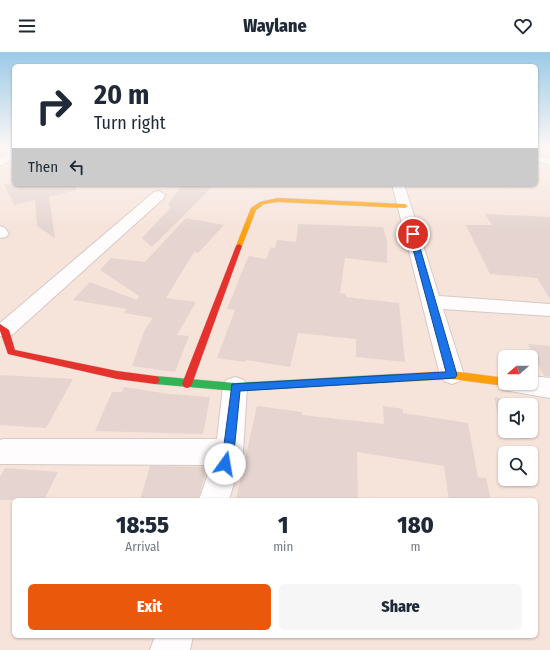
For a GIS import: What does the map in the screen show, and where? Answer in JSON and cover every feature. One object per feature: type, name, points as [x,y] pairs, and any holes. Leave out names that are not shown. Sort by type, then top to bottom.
[{"type":"street","points":[[399,186],[452,375]]},
{"type":"street","points":[[159,195],[2,328],[11,352],[117,375],[187,384],[235,387],[452,375],[498,381]]},
{"type":"street","points":[[187,384],[253,208],[262,203],[278,200],[405,206]]},
{"type":"street","points":[[431,302],[550,310]]},
{"type":"street","points":[[538,386],[550,388]]},
{"type":"street","points":[[215,498],[229,452],[235,387]]},
{"type":"street","points":[[3,452],[229,452]]},
{"type":"street","points":[[170,650],[173,638]]},
{"type":"shaded area","points":[[0,175],[12,175],[12,186],[538,186],[538,175],[550,175],[550,650],[0,650]]},
{"type":"building","points":[[4,184],[12,184],[12,186],[76,186],[76,190],[49,197],[55,238],[37,226],[35,200],[14,205]]},
{"type":"building","points":[[181,186],[212,187],[152,247],[142,238],[171,207],[168,205]]},
{"type":"building","points":[[485,214],[550,217],[550,299],[537,278],[490,274],[466,225],[492,225]]},
{"type":"building","points":[[186,218],[224,225],[198,253],[194,252],[166,298],[196,302],[177,335],[189,336],[175,372],[132,366],[145,329],[153,318],[124,313],[127,309],[73,300],[90,282],[137,300],[139,296],[100,270],[111,258],[145,262]]},
{"type":"building","points":[[298,224],[383,227],[387,241],[387,263],[345,258],[340,293],[346,294],[346,297],[399,303],[405,362],[356,357],[356,339],[298,333],[290,367],[246,360],[245,362],[217,358],[235,310],[227,309],[249,256],[266,259],[271,247],[275,248],[277,240],[296,242]]},
{"type":"building","points":[[528,344],[550,346],[550,376],[544,376],[538,364],[538,350],[531,350]]},
{"type":"building","points":[[0,375],[73,379],[46,428],[0,425]]},
{"type":"building","points":[[124,387],[169,394],[210,397],[203,434],[95,431],[112,392],[122,392]]},
{"type":"building","points":[[494,397],[500,398],[498,398],[498,414]]},
{"type":"building","points":[[257,406],[302,412],[302,415],[384,424],[383,406],[403,409],[403,413],[468,423],[478,477],[486,478],[491,498],[449,498],[444,466],[357,452],[358,498],[236,498]]},
{"type":"building","points":[[150,466],[207,467],[199,498],[141,498]]},
{"type":"building","points":[[5,468],[58,472],[45,498],[12,498],[12,500],[0,500],[0,477]]},
{"type":"traffic: fast","points":[[155,380],[235,387],[396,378]]},
{"type":"traffic: slow","points":[[239,246],[253,209],[262,203],[278,200],[405,206]]},
{"type":"traffic: slow","points":[[396,378],[452,375],[498,381]]},
{"type":"traffic: jam","points":[[187,384],[239,246]]},
{"type":"traffic: jam","points":[[0,327],[5,330],[11,352],[117,375],[155,380]]},
{"type":"route","points":[[225,464],[229,452],[235,387],[452,375],[413,234]]}]
